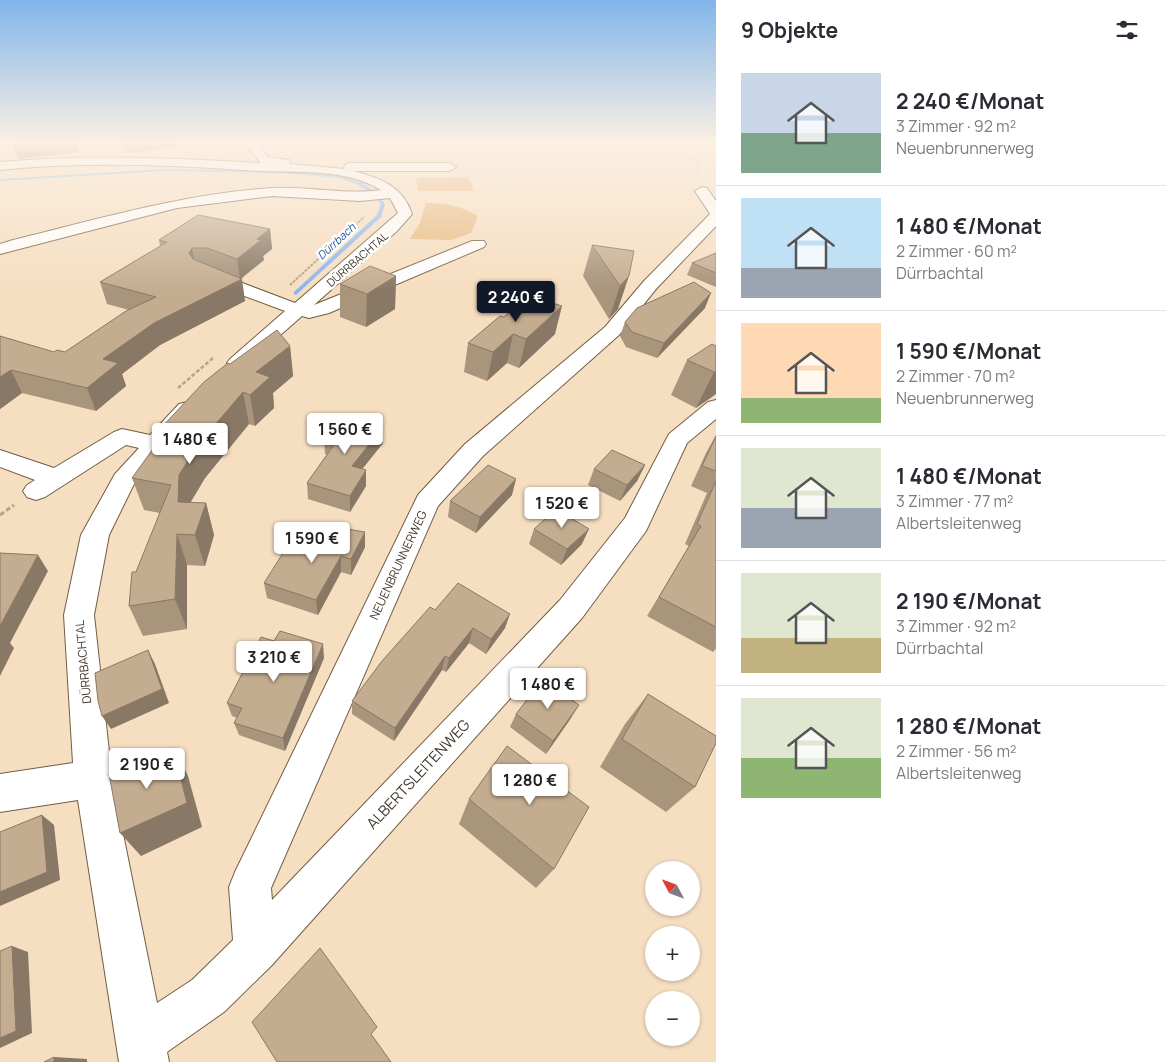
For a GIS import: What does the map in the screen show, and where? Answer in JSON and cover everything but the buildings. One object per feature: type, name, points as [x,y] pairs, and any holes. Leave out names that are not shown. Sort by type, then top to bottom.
[{"type":"street","points":[[0,250],[19,243],[177,204],[272,192],[308,191]]},
{"type":"street","name":"DÜRRBACHTAL","points":[[225,374],[392,228],[404,214],[402,201],[377,191]]},
{"type":"street","points":[[702,191],[716,212]]},
{"type":"street","name":"NEUENBRUNNERWEG","points":[[256,950],[250,887],[427,502],[474,450],[612,331],[650,285],[716,217]]},
{"type":"street","name":"DÜRRBACHTAL","points":[[298,310],[309,312],[322,309],[478,244]]},
{"type":"street","points":[[204,274],[298,310]]},
{"type":"street","name":"DÜRRBACHTAL","points":[[142,1052],[93,780],[79,615],[94,535],[124,480],[188,406],[203,394]]},
{"type":"street","name":"ALBERTSLEITENWEG","points":[[142,1052],[208,996],[256,950],[571,609],[636,524],[677,439],[716,407]]},
{"type":"street","points":[[36,491],[122,437],[155,444]]},
{"type":"street","points":[[0,458],[56,478]]},
{"type":"street","points":[[0,793],[93,780]]},
{"type":"path","points":[[274,301],[302,272],[366,216],[371,191]]},
{"type":"path","points":[[173,393],[217,354]]},
{"type":"shaded area","points":[[418,191],[474,191],[418,191]]},
{"type":"shaded area","points":[[426,203],[453,206],[478,216],[471,233],[451,240],[410,239],[420,223]]},
{"type":"waterway","name":"Dürrbach","points":[[296,293],[379,216],[383,204],[371,191]]}]
